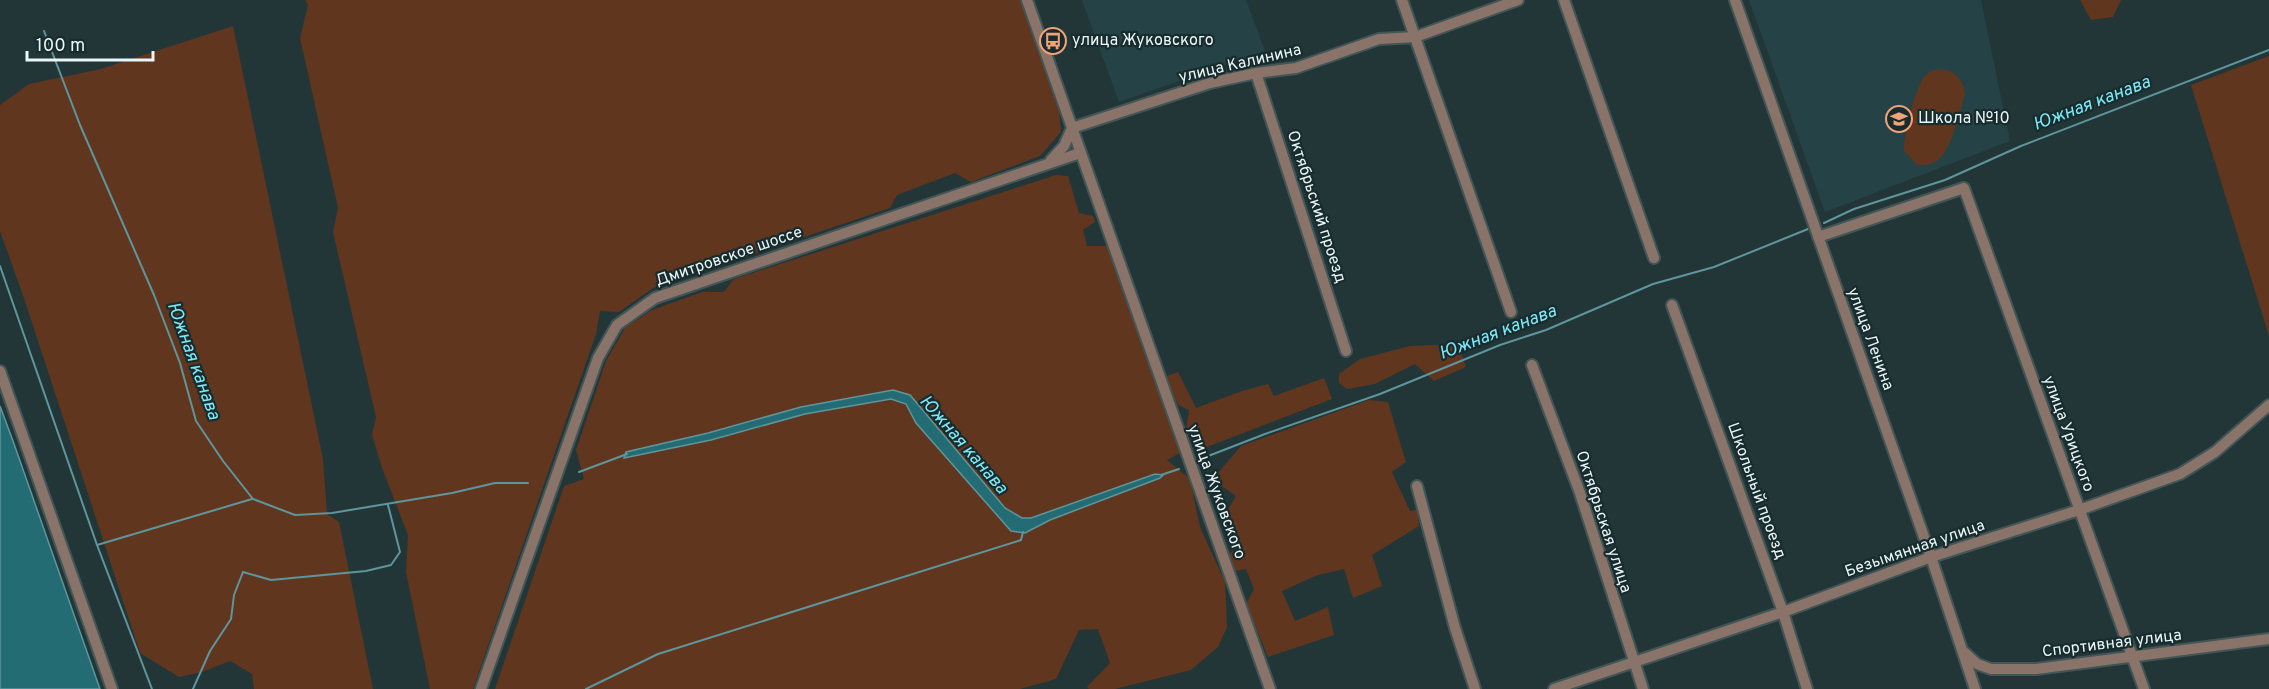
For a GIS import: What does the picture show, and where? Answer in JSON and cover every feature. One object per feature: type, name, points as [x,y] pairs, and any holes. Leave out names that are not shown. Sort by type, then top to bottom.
[{"type":"street","name":"улица Жуковского","points":[[1027,0],[1270,689]]},
{"type":"street","points":[[1402,0],[1510,312]]},
{"type":"street","name":"улица Калинина","points":[[1072,128],[1210,82],[1296,68],[1379,39],[1415,37],[1518,0]]},
{"type":"street","points":[[1564,0],[1654,258]]},
{"type":"street","name":"улица Ленина","points":[[1735,0],[1802,185],[1818,237],[1964,651],[1973,689]]},
{"type":"street","name":"Октябрьский проезд","points":[[1256,73],[1346,351]]},
{"type":"street","points":[[1047,164],[1064,146],[1072,128]]},
{"type":"street","name":"Дмитровское шоссе","points":[[481,689],[598,358],[617,325],[655,298],[1080,153]]},
{"type":"street","name":"улица Урицкого","points":[[1818,237],[1964,189],[2144,689]]},
{"type":"street","name":"Школьный проезд","points":[[1672,305],[1784,612],[1808,689]]},
{"type":"street","name":"Октябрьская улица","points":[[1532,365],[1580,493],[1643,689]]},
{"type":"street","points":[[0,370],[112,689]]},
{"type":"street","name":"Безымянная улица","points":[[1554,689],[1784,612],[1931,557],[2079,510],[2180,474],[2215,452],[2269,405]]},
{"type":"street","points":[[1417,486],[1452,617],[1475,689]]},
{"type":"street","name":"Спортивная улица","points":[[1964,651],[1977,664],[1991,669],[2036,669],[2269,639]]},
{"type":"shaded area","points":[[305,0],[1021,0],[1059,110],[1061,132],[1040,156],[971,182],[955,173],[897,195],[890,208],[653,288],[619,312],[600,311],[596,334],[473,689],[430,689],[406,572],[408,535],[372,435],[376,417],[333,232],[338,208],[300,38],[308,5]]},
{"type":"shaded area","points":[[1082,0],[1246,0],[1265,51],[1119,102]]},
{"type":"shaded area","name":"Школа №10","points":[[1749,0],[1981,0],[2010,141],[1825,212]]},
{"type":"shaded area","points":[[2080,0],[2121,0],[2113,17],[2091,20]]},
{"type":"shaded area","points":[[233,26],[323,459],[327,514],[339,522],[373,689],[254,689],[252,674],[230,661],[202,672],[179,677],[140,653],[0,231],[0,105],[29,84],[101,69]]},
{"type":"shaded area","points":[[2269,56],[2269,336],[2191,85]]},
{"type":"shaded area","points":[[1941,69],[1958,77],[1963,84],[1965,94],[1946,150],[1933,163],[1917,165],[1904,151],[1910,113],[1924,77],[1932,71]]},
{"type":"shaded area","points":[[1056,175],[1068,176],[1079,213],[1093,216],[1095,222],[1083,230],[1087,246],[1108,246],[1180,453],[1167,460],[1190,479],[1200,527],[1225,582],[1227,627],[1218,647],[1191,670],[1115,689],[1089,689],[1087,687],[1110,663],[1098,629],[1079,630],[1056,679],[1020,689],[495,689],[564,486],[584,479],[576,450],[606,361],[625,328],[652,310],[702,292],[724,292],[734,279]]},
{"type":"shaded area","points":[[1458,344],[1466,367],[1434,381],[1415,364],[1375,384],[1347,389],[1339,383],[1339,374],[1360,359],[1410,346]]},
{"type":"shaded area","points":[[1178,372],[1196,408],[1268,384],[1274,396],[1324,378],[1332,399],[1199,450],[1186,430],[1189,410],[1178,405],[1164,377]]},
{"type":"shaded area","points":[[1369,400],[1388,402],[1406,462],[1392,472],[1410,511],[1418,509],[1419,526],[1372,555],[1382,586],[1353,598],[1344,569],[1315,576],[1282,591],[1295,621],[1328,607],[1334,635],[1268,657],[1246,604],[1254,589],[1246,569],[1229,572],[1224,555],[1236,550],[1225,515],[1236,496],[1219,484],[1217,474],[1241,446]]},
{"type":"water","points":[[893,390],[910,395],[1005,508],[1022,518],[1031,518],[1155,474],[1163,475],[1050,520],[1025,533],[1011,531],[916,423],[906,404],[891,399],[805,414],[711,440],[624,458],[626,452],[708,433],[801,407]]},
{"type":"water","points":[[0,406],[13,441],[100,689],[0,689]]},
{"type":"waterway","name":"Южная канава","points":[[44,31],[80,125],[154,295],[180,363],[196,421],[223,461],[253,499],[295,515],[332,513],[452,493],[495,483],[528,483]]},
{"type":"waterway","name":"Южная канава","points":[[1824,223],[1854,209],[1945,180],[2021,146],[2269,50]]},
{"type":"waterway","name":"Южная канава","points":[[1198,460],[1380,394],[1500,345],[1546,330],[1653,284],[1714,267],[1808,229]]},
{"type":"waterway","points":[[0,266],[97,545],[152,689]]},
{"type":"waterway","name":"Южная канава","points":[[579,472],[627,454]]},
{"type":"waterway","name":"Южная канава","points":[[1161,475],[1179,469]]},
{"type":"waterway","points":[[97,545],[252,499]]},
{"type":"waterway","points":[[193,689],[210,651],[231,619],[234,595],[243,572],[271,580],[366,571],[391,565],[400,552],[388,505]]},
{"type":"waterway","points":[[586,689],[658,654],[1021,540],[1023,532]]},
{"type":"place","name":"улица Жуковского","points":[[1053,41]]},
{"type":"place","name":"Школа №10","points":[[1899,119]]}]
